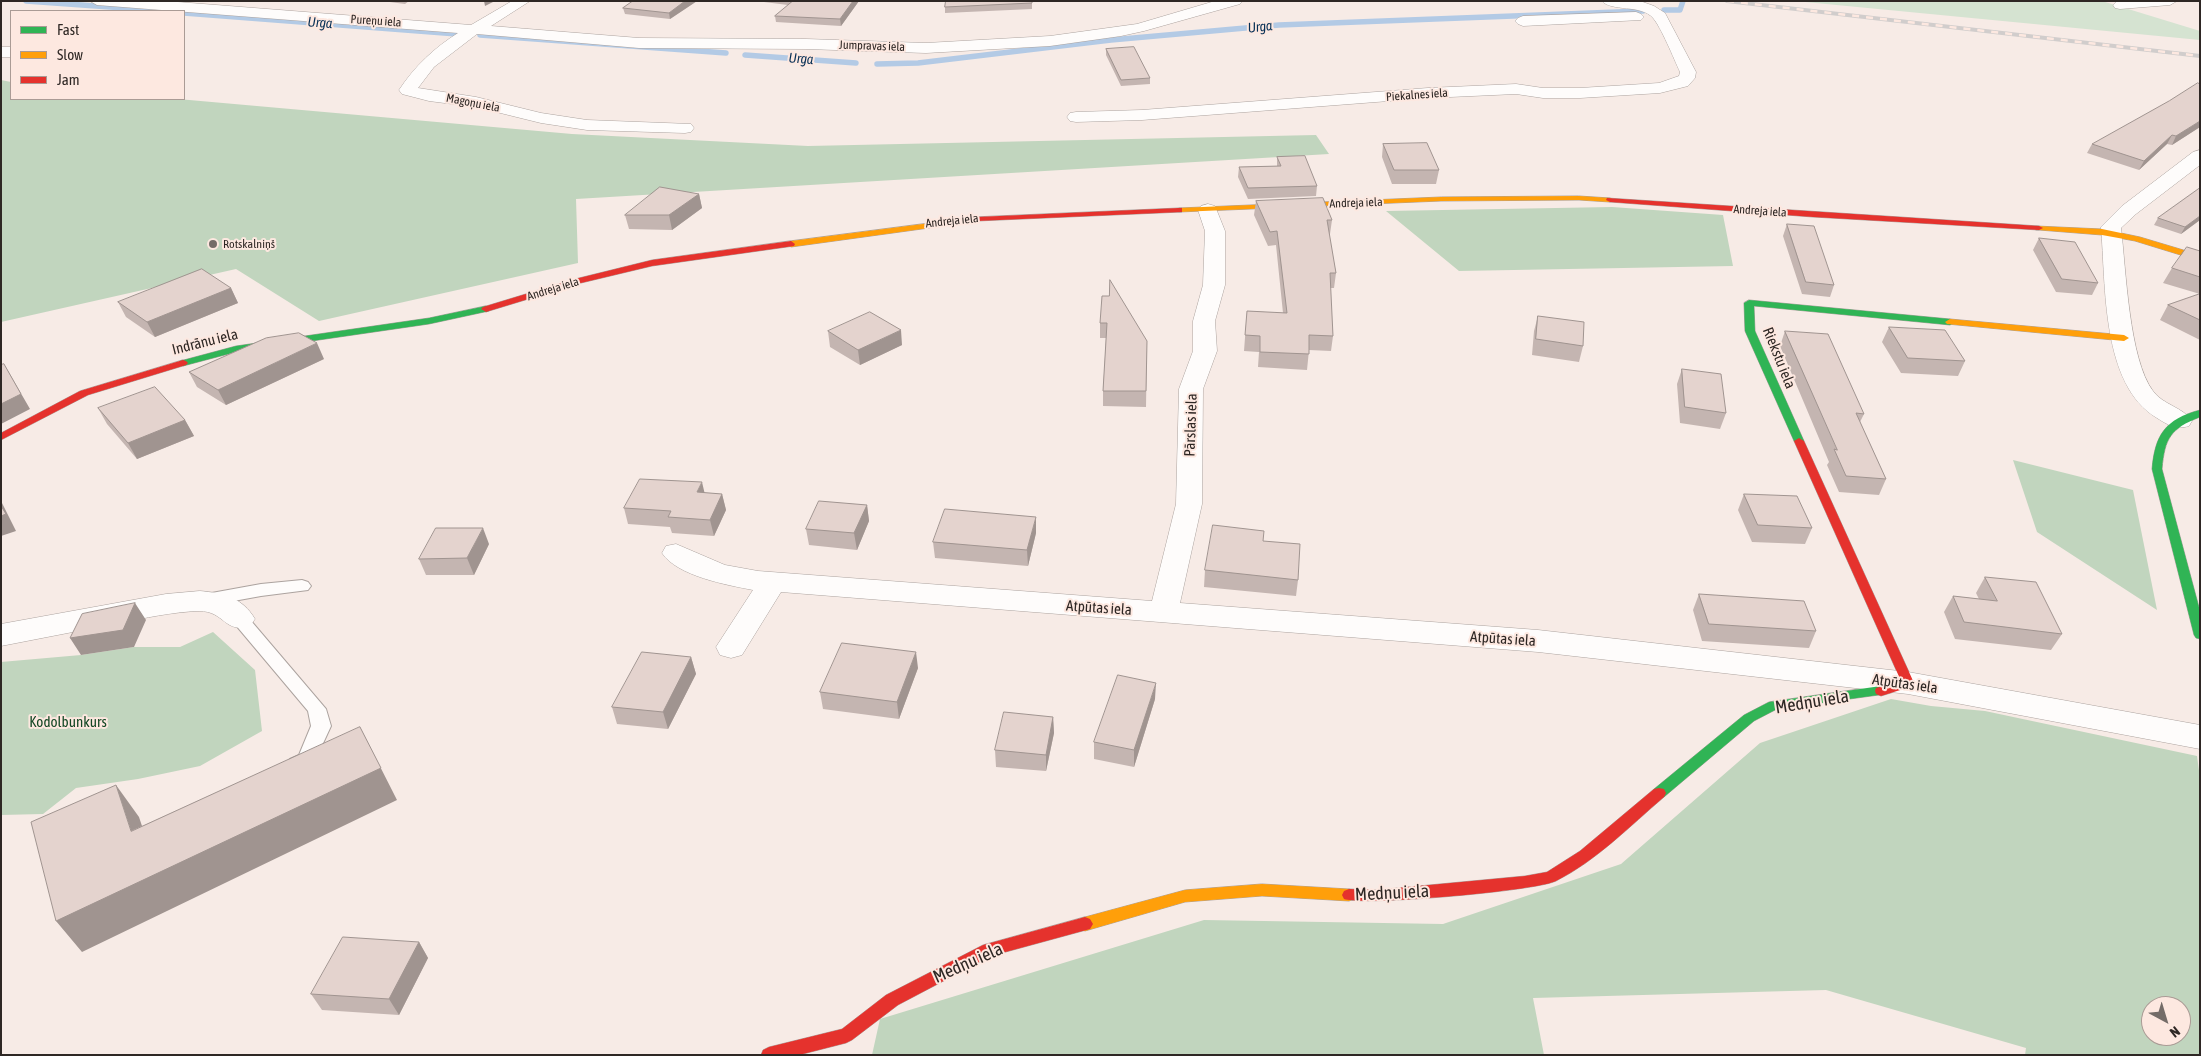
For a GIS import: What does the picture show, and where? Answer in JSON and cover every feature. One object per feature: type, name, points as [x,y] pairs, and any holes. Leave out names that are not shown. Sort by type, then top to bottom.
[{"type":"street","name":"Pureņu iela","points":[[97,1],[476,29]]},
{"type":"street","name":"Magoņu iela","points":[[523,1],[476,29],[431,61],[412,81],[408,90],[429,96],[476,102],[541,118],[587,125],[685,128]]},
{"type":"street","name":"Jumpravas iela","points":[[476,29],[639,43],[857,46],[866,53],[876,56],[947,48],[1050,41],[1139,28],[1235,1]]},
{"type":"street","points":[[1609,1],[1642,6],[1660,16]]},
{"type":"street","points":[[2120,5],[2170,1]]},
{"type":"street","points":[[1523,21],[1660,16]]},
{"type":"street","name":"Piekalnes iela","points":[[1076,117],[1142,115],[1428,93],[1516,89],[1543,93],[1580,93],[1660,88],[1682,82],[1687,78],[1688,72],[1660,16]]},
{"type":"street","points":[[2190,417],[2160,409],[2144,396],[2132,370],[2124,338],[2110,226],[2200,156]]},
{"type":"street","name":"Andreja iela","points":[[429,321],[483,310],[578,281],[652,263],[968,219],[1441,199],[1579,198],[1813,215],[2024,226],[2137,238],[2200,258]]},
{"type":"street","name":"Pārslas iela","points":[[1163,613],[1168,601],[1188,504],[1191,389],[1205,351],[1204,321],[1214,285],[1216,259],[1215,231],[1208,210]]},
{"type":"street","name":"Riekstu iela","points":[[1908,683],[1750,331],[1749,303],[2124,338]]},
{"type":"street","name":"Indrānu iela","points":[[1,437],[84,393],[161,369],[236,349],[429,321]]},
{"type":"street","points":[[2190,417],[2165,430],[2158,443],[2158,469],[2200,635]]},
{"type":"street","name":"Atpūtas iela","points":[[676,553],[690,563],[719,574],[786,584],[1538,641],[1908,683],[2200,737]]},
{"type":"street","points":[[731,647],[786,584]]},
{"type":"street","points":[[1,635],[166,604],[200,601],[219,603],[229,608],[240,620]]},
{"type":"street","name":"Medņu iela","points":[[769,1055],[845,1045],[892,1000],[988,950],[1185,896],[1262,890],[1376,896],[1526,882],[1550,877],[1585,855],[1749,718],[1774,705],[1860,695],[1908,683]]},
{"type":"lane","points":[[200,601],[252,591],[302,586]]},
{"type":"lane","points":[[240,620],[317,709],[321,726],[306,760],[280,772]]},
{"type":"green space","points":[[1795,1],[2102,1],[2200,31],[2200,40]]},
{"type":"green space","points":[[1,80],[10,82],[10,100],[185,100],[572,134],[808,146],[1316,135],[1329,154],[576,199],[578,263],[319,321],[236,269],[1,322]]},
{"type":"green space","points":[[1612,207],[1723,215],[1733,266],[1459,271],[1386,211]]},
{"type":"green space","points":[[2013,460],[2133,490],[2157,610],[2037,532]]},
{"type":"green space","name":"Kodolbunkurs","points":[[213,632],[255,670],[262,731],[200,766],[138,779],[76,788],[43,814],[1,815],[1,662],[81,655],[134,647],[180,647]]},
{"type":"green space","points":[[1891,699],[1931,706],[1985,711],[2197,756],[2200,778],[2200,1055],[2025,1055],[2026,1048],[1826,990],[1533,998],[1544,1055],[872,1055],[880,1019],[1204,920],[1443,924],[1621,864],[1760,743]]},
{"type":"building","points":[[633,1],[685,1],[669,13],[623,8]]},
{"type":"building","points":[[793,1],[853,1],[840,19],[775,16]]},
{"type":"building","points":[[946,1],[1032,1],[1032,3],[945,7]]},
{"type":"building","points":[[1134,47],[1150,78],[1121,80],[1106,49]]},
{"type":"building","points":[[2198,83],[2200,84],[2200,121],[2176,136],[2172,135],[2144,161],[2092,144],[2169,101]]},
{"type":"building","points":[[1427,143],[1439,170],[1394,170],[1383,144]]},
{"type":"building","points":[[1305,156],[1317,186],[1248,188],[1239,167],[1281,166],[1277,157]]},
{"type":"building","points":[[660,187],[699,194],[669,215],[625,215]]},
{"type":"building","points":[[2200,188],[2200,216],[2185,227],[2158,218]]},
{"type":"building","points":[[1323,198],[1332,220],[1327,220],[1336,273],[1330,273],[1333,336],[1309,335],[1309,354],[1260,352],[1260,336],[1245,335],[1247,311],[1287,313],[1277,231],[1270,232],[1256,201]]},
{"type":"building","points":[[1787,224],[1814,226],[1834,285],[1806,282]]},
{"type":"building","points":[[2039,238],[2075,242],[2098,283],[2062,279]]},
{"type":"building","points":[[2187,247],[2200,251],[2200,277],[2172,268]]},
{"type":"building","points":[[202,269],[231,288],[147,322],[118,302]]},
{"type":"building","points":[[1110,280],[1147,341],[1146,391],[1103,391],[1107,323],[1100,323],[1102,296],[1109,296]]},
{"type":"building","points":[[2200,294],[2200,320],[2168,305]]},
{"type":"building","points":[[870,312],[901,330],[858,350],[828,331]]},
{"type":"building","points":[[1538,316],[1584,322],[1583,346],[1536,339]]},
{"type":"building","points":[[1889,327],[1945,330],[1965,361],[1908,358]]},
{"type":"building","points":[[1785,331],[1828,334],[1864,414],[1856,413],[1886,479],[1846,476],[1834,449],[1837,450]]},
{"type":"building","points":[[299,333],[317,343],[218,390],[189,372],[266,338]]},
{"type":"building","points":[[4,364],[21,394],[1,404],[1,365]]},
{"type":"building","points":[[1682,369],[1721,374],[1726,413],[1685,407]]},
{"type":"building","points":[[155,387],[185,420],[128,443],[98,408]]},
{"type":"building","points":[[640,479],[702,482],[697,492],[722,494],[710,520],[668,517],[671,511],[624,508]]},
{"type":"building","points":[[1744,494],[1797,496],[1812,528],[1758,525]]},
{"type":"building","points":[[819,501],[867,505],[854,533],[806,529]]},
{"type":"building","points":[[1,506],[6,514],[1,516]]},
{"type":"building","points":[[945,509],[1036,517],[1027,550],[933,542]]},
{"type":"building","points":[[1213,525],[1264,531],[1263,541],[1300,544],[1298,580],[1205,570]]},
{"type":"building","points":[[436,528],[483,528],[467,558],[419,559]]},
{"type":"building","points":[[1985,577],[2036,582],[2062,634],[1964,622],[1953,596],[1997,601]]},
{"type":"building","points":[[1699,594],[1804,601],[1816,631],[1709,624]]},
{"type":"building","points":[[135,603],[123,630],[70,638],[82,614]]},
{"type":"building","points":[[842,643],[916,652],[897,702],[820,692]]},
{"type":"building","points":[[642,652],[691,657],[663,712],[612,707]]},
{"type":"building","points":[[1118,675],[1156,683],[1134,750],[1094,742]]},
{"type":"building","points":[[1004,712],[1053,717],[1046,755],[995,750]]},
{"type":"building","points":[[360,727],[381,768],[56,921],[31,822],[116,785],[131,831]]},
{"type":"building","points":[[343,937],[419,942],[389,999],[311,994]]},
{"type":"waterway","name":"Urga","points":[[26,1],[152,10]]},
{"type":"waterway","name":"Urga","points":[[1664,10],[1680,10],[1683,1]]},
{"type":"waterway","name":"Urga","points":[[877,64],[918,63],[1111,40],[1279,25],[1643,11]]},
{"type":"waterway","name":"Urga","points":[[185,13],[457,34]]},
{"type":"waterway","name":"Urga","points":[[480,35],[726,53]]},
{"type":"waterway","name":"Urga","points":[[745,55],[856,63]]},
{"type":"railway","points":[[1727,1],[2200,56]]},
{"type":"traffic: fast","points":[[1799,441],[1750,331],[1749,303],[1950,322]]},
{"type":"traffic: fast","points":[[183,363],[236,349],[429,321],[486,309]]},
{"type":"traffic: fast","points":[[2200,413],[2179,422],[2167,432],[2160,446],[2157,469],[2200,635]]},
{"type":"traffic: fast","points":[[1659,793],[1749,718],[1774,705],[1881,691]]},
{"type":"traffic: slow","points":[[1179,210],[1441,199],[1579,198],[1610,200]]},
{"type":"traffic: slow","points":[[791,244],[977,219]]},
{"type":"traffic: slow","points":[[2039,228],[2102,232],[2137,239],[2200,258]]},
{"type":"traffic: slow","points":[[1950,322],[2124,338]]},
{"type":"traffic: slow","points":[[1085,924],[1185,896],[1262,890],[1349,895]]},
{"type":"traffic: jam","points":[[1610,200],[1813,215],[2039,228]]},
{"type":"traffic: jam","points":[[977,219],[1179,210]]},
{"type":"traffic: jam","points":[[486,309],[578,281],[652,263],[791,244]]},
{"type":"traffic: jam","points":[[1,437],[84,393],[183,363]]},
{"type":"traffic: jam","points":[[1799,441],[1908,683],[1881,691]]},
{"type":"traffic: jam","points":[[1349,895],[1376,896],[1525,882],[1550,877],[1585,855],[1659,793]]},
{"type":"traffic: jam","points":[[769,1055],[846,1035],[892,1000],[988,950],[1085,924]]},
{"type":"place","name":"Rotskalniņš","points":[[213,244]]}]
